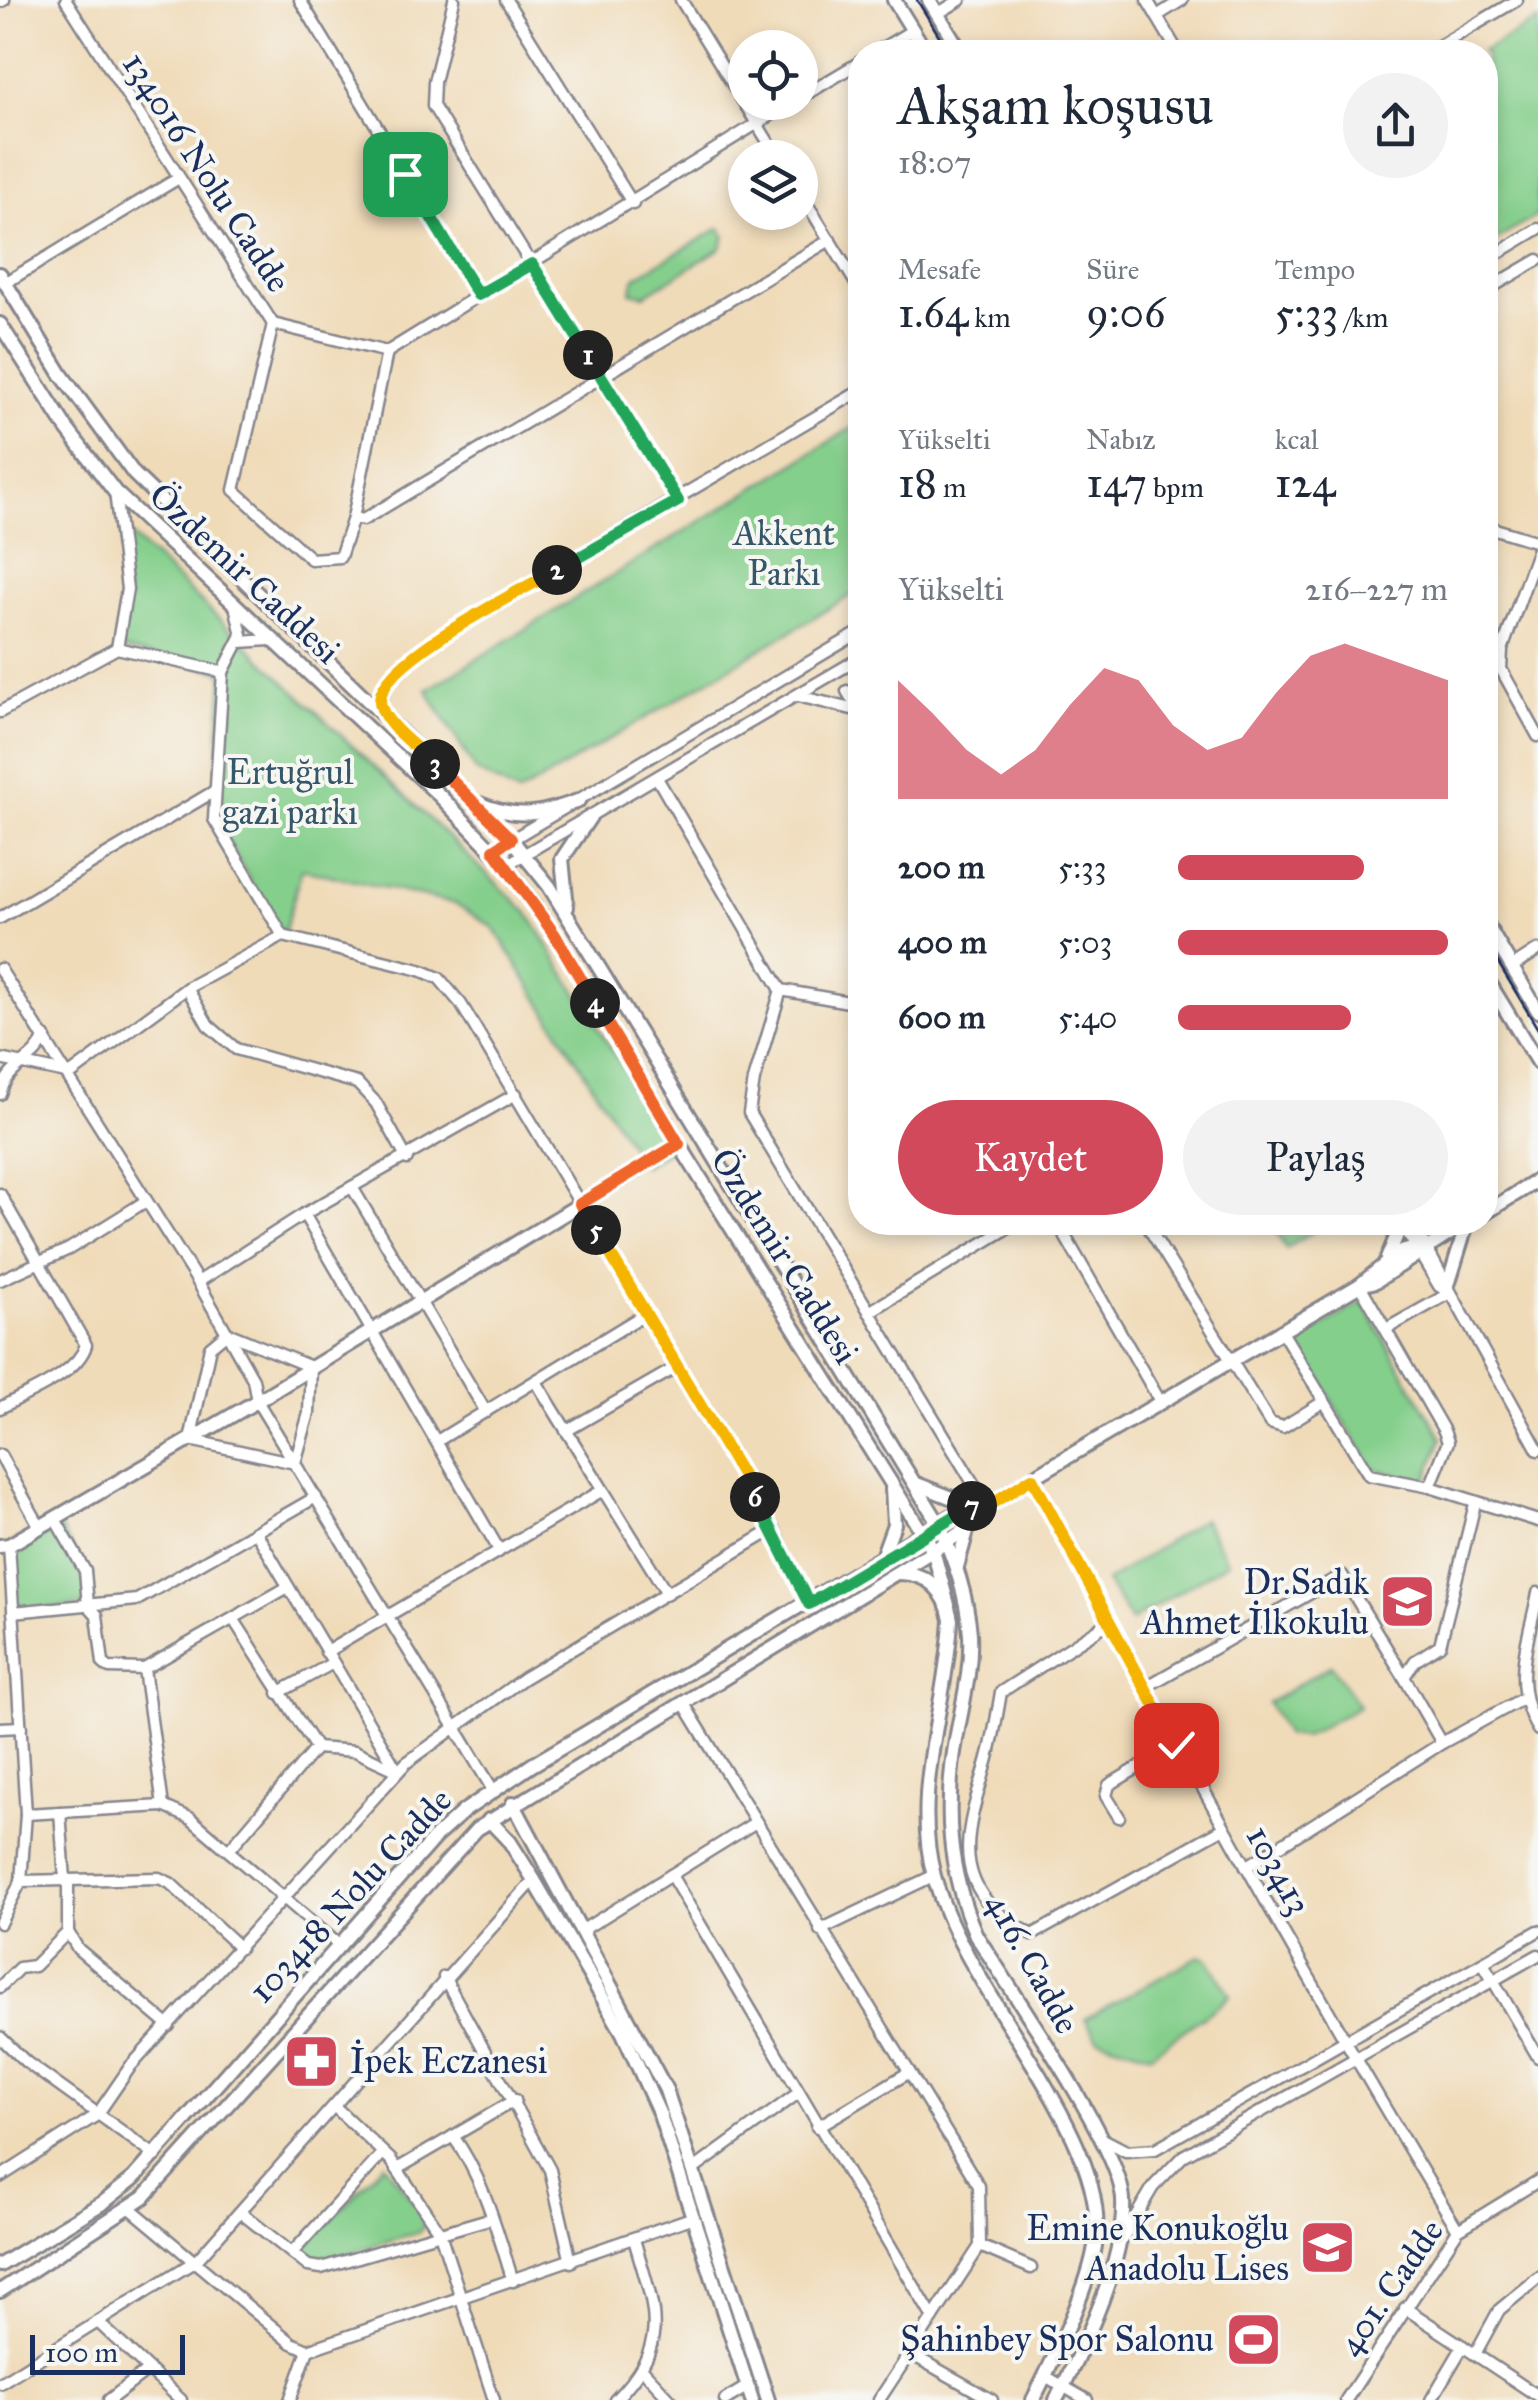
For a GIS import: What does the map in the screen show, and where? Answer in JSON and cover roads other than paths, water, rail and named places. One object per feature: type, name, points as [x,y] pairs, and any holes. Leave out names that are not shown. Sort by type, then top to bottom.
[{"type":"main road","points":[[894,0],[918,40]]},
{"type":"main road","points":[[929,0],[954,40]]},
{"type":"main road","name":"Özdemir Caddesi","points":[[3,278],[61,374],[134,474],[524,854],[570,919],[939,1524]]},
{"type":"main road","name":"Özdemir Caddesi","points":[[0,324],[49,402],[115,492],[494,850],[555,935],[679,1144],[932,1550],[948,1605],[950,1636],[929,1764],[928,1844],[934,1876],[960,1949],[1072,2134],[1092,2184],[1096,2242],[1036,2399]]},
{"type":"main road","points":[[472,800],[524,815],[578,802]]},
{"type":"main road","points":[[570,919],[562,859],[590,817]]},
{"type":"main road","points":[[1498,944],[1538,1011]]},
{"type":"main road","points":[[1498,997],[1538,1063]]},
{"type":"main road","points":[[5,1545],[257,1401],[679,1144]]},
{"type":"main road","points":[[1498,1205],[1535,1184],[1538,1170]]},
{"type":"main road","points":[[0,2292],[130,2208],[230,2106],[438,1869],[489,1820],[947,1542],[988,1506],[1032,1478],[1360,1285],[1386,1261],[1399,1235]]},
{"type":"main road","points":[[1386,1261],[1444,1235]]},
{"type":"main road","points":[[1449,1287],[1463,1235]]},
{"type":"main road","points":[[1360,1285],[1376,1281],[1420,1248]]},
{"type":"main road","points":[[880,1560],[895,1512],[884,1469]]},
{"type":"main road","points":[[916,1484],[970,1506],[988,1506]]},
{"type":"main road","name":"103418 Nolu Cadde","points":[[0,2265],[104,2202],[156,2156],[435,1838],[493,1790],[970,1506]]},
{"type":"main road","name":"416. Cadde","points":[[939,1524],[957,1568],[970,1637],[948,1803],[951,1852],[962,1904],[976,1935],[1100,2138],[1123,2198],[1120,2242],[1056,2400]]},
{"type":"main road","points":[[957,1568],[968,1527]]},
{"type":"main road","points":[[898,1572],[931,1582],[948,1605]]},
{"type":"main road","points":[[513,1804],[649,2054],[694,2169],[768,2400]]},
{"type":"main road","points":[[489,1820],[510,1842],[534,1880],[623,2034],[660,2114],[750,2393]]},
{"type":"street","name":"134016 Nolu Cadde","points":[[66,0],[177,180],[273,324],[387,352]]},
{"type":"street","points":[[300,0],[478,295]]},
{"type":"street","points":[[454,0],[434,82],[433,106],[678,501]]},
{"type":"street","points":[[506,0],[632,204]]},
{"type":"street","points":[[681,0],[767,140]]},
{"type":"street","points":[[938,14],[960,0]]},
{"type":"street","points":[[1147,0],[1171,40]]},
{"type":"street","points":[[1157,16],[1182,0]]},
{"type":"street","points":[[1449,40],[1517,0]]},
{"type":"street","points":[[896,40],[912,30]]},
{"type":"street","points":[[818,87],[848,69]]},
{"type":"street","points":[[273,324],[234,490],[311,559],[340,557],[353,518],[387,352],[632,204],[760,120]]},
{"type":"street","points":[[3,278],[177,180]]},
{"type":"street","points":[[818,221],[848,262]]},
{"type":"street","points":[[1498,253],[1538,229]]},
{"type":"street","points":[[353,518],[363,520],[830,240]]},
{"type":"street","points":[[1498,283],[1538,260]]},
{"type":"street","points":[[383,713],[380,698],[385,684],[442,636],[848,398]]},
{"type":"street","points":[[115,492],[127,589],[118,648]]},
{"type":"street","points":[[1498,531],[1538,545],[1501,662],[1508,686],[1538,736]]},
{"type":"street","points":[[236,610],[243,626],[240,642],[223,672],[214,819],[283,936]]},
{"type":"street","points":[[494,850],[848,639]]},
{"type":"street","points":[[240,642],[270,640]]},
{"type":"street","points":[[0,712],[118,648],[223,672]]},
{"type":"street","points":[[506,866],[848,665]]},
{"type":"street","points":[[798,696],[848,709]]},
{"type":"street","points":[[656,778],[782,990],[754,1080],[750,1113],[988,1506]]},
{"type":"street","points":[[0,918],[214,792]]},
{"type":"street","points":[[0,1059],[71,1074],[187,988],[283,936],[439,978],[461,1004],[516,1094],[774,1529],[809,1604]]},
{"type":"street","points":[[1512,967],[1538,950]]},
{"type":"street","points":[[0,969],[71,1074],[198,1282],[253,1380],[257,1401],[493,1790]]},
{"type":"street","points":[[187,988],[208,1025],[236,1049],[357,1083],[376,1102],[407,1160]]},
{"type":"street","points":[[782,990],[848,1002]]},
{"type":"street","points":[[0,1094],[17,1063],[33,1056],[45,1037]]},
{"type":"street","points":[[198,1282],[304,1214],[407,1160],[516,1094]]},
{"type":"street","points":[[352,1187],[486,1412]]},
{"type":"street","points":[[0,1194],[86,1344],[82,1356],[62,1373],[0,1408]]},
{"type":"street","points":[[0,1280],[38,1260],[69,1250],[146,1201]]},
{"type":"street","points":[[304,1214],[499,1550]]},
{"type":"street","points":[[869,1312],[996,1235]]},
{"type":"street","points":[[1064,1235],[1161,1403]]},
{"type":"street","points":[[1152,1235],[1270,1423],[1282,1426],[1323,1402]]},
{"type":"street","points":[[1412,1235],[1449,1287],[1538,1450]]},
{"type":"street","points":[[1360,1285],[1448,1442],[1430,1488]]},
{"type":"street","points":[[1386,1329],[1449,1287]]},
{"type":"street","points":[[437,1442],[645,1314]]},
{"type":"street","points":[[1281,1330],[1369,1475],[1430,1488],[1538,1521]]},
{"type":"street","points":[[227,1333],[311,1367],[309,1412],[294,1462]]},
{"type":"street","points":[[227,1333],[210,1347],[190,1440],[294,1462]]},
{"type":"street","points":[[566,1431],[677,1367]]},
{"type":"street","points":[[537,1383],[668,1593]]},
{"type":"street","points":[[0,1455],[40,1527]]},
{"type":"street","name":"103413","points":[[1032,1478],[1108,1623],[1355,2062],[1458,2230]]},
{"type":"street","points":[[278,1694],[388,1615],[603,1490]]},
{"type":"street","points":[[13,1612],[137,1600],[316,1497]]},
{"type":"street","points":[[1404,1676],[1415,1661],[1440,1645],[1475,1504]]},
{"type":"street","points":[[55,1518],[85,1570],[88,1605],[97,1616],[103,1663],[109,1668],[144,1669],[288,1587]]},
{"type":"street","points":[[0,2177],[97,2114],[130,2067],[397,1770],[524,1678],[774,1529]]},
{"type":"street","points":[[256,1532],[397,1770]]},
{"type":"street","points":[[0,1923],[21,1880],[26,1814],[5,1545]]},
{"type":"street","points":[[1144,1688],[1342,1575],[1442,1743]]},
{"type":"street","points":[[1538,1593],[1522,1674],[1522,1699],[1538,1730]]},
{"type":"street","points":[[234,1620],[316,1748]]},
{"type":"street","points":[[1108,1623],[1001,1692],[967,1828],[967,1858],[976,1882],[993,1908],[1032,1935],[1224,1828]]},
{"type":"street","points":[[144,1669],[163,1806]]},
{"type":"street","points":[[1246,1866],[1442,1743],[1522,1699]]},
{"type":"street","points":[[684,1702],[979,2186],[980,2246],[879,2400]]},
{"type":"street","points":[[0,1728],[20,1726]]},
{"type":"street","points":[[1119,1817],[1106,1796],[1109,1785],[1176,1745]]},
{"type":"street","points":[[316,1748],[355,1751],[397,1770]]},
{"type":"street","points":[[230,1850],[316,1748]]},
{"type":"street","points":[[26,1814],[163,1806],[190,1818],[340,1946]]},
{"type":"street","points":[[60,1812],[68,1932],[78,1948],[168,2026]]},
{"type":"street","points":[[581,1931],[756,1822]]},
{"type":"street","points":[[671,1875],[797,2094],[933,2318]]},
{"type":"street","points":[[820,1930],[934,1876]]},
{"type":"street","points":[[21,1880],[159,1878],[170,1882],[240,1948]]},
{"type":"street","points":[[0,2382],[100,2324],[197,2260],[534,1880]]},
{"type":"street","points":[[1100,2138],[1126,2151],[1156,2149],[1346,2044],[1538,1930]]},
{"type":"street","points":[[0,1987],[19,1968],[34,1966],[68,1932]]},
{"type":"street","name":"416. Cadde","points":[[1120,2242],[1153,2187],[1183,2156],[1355,2062],[1538,1954]]},
{"type":"street","points":[[1483,1963],[1538,2057]]},
{"type":"street","points":[[444,1977],[550,2170],[571,2262]]},
{"type":"street","points":[[0,2037],[156,2156]]},
{"type":"street","points":[[817,2127],[908,2073]]},
{"type":"street","points":[[694,2169],[797,2094]]},
{"type":"street","points":[[397,2169],[514,2100]]},
{"type":"street","points":[[336,2107],[397,2169],[440,2233],[494,2400]]},
{"type":"street","points":[[453,2136],[468,2157],[513,2281]]},
{"type":"street","points":[[292,2253],[383,2153]]},
{"type":"street","name":"401. Cadde","points":[[1346,2400],[1458,2230],[1538,2181]]},
{"type":"street","points":[[130,2208],[292,2343],[308,2350],[694,2217]]},
{"type":"street","points":[[240,2212],[308,2266],[321,2268],[492,2218]]},
{"type":"street","points":[[616,2400],[643,2370],[657,2332],[634,2239]]},
{"type":"street","points":[[980,2246],[1030,2268]]},
{"type":"street","points":[[1475,2354],[1498,2310],[1538,2278]]},
{"type":"street","points":[[1405,2308],[1538,2396]]},
{"type":"street","points":[[100,2324],[181,2400]]},
{"type":"street","points":[[1431,2400],[1463,2346]]},
{"type":"street","points":[[290,2400],[308,2350]]},
{"type":"street","points":[[909,2353],[992,2400]]},
{"type":"street","points":[[109,2400],[148,2370]]},
{"type":"street","points":[[643,2370],[671,2400]]},
{"type":"street","points":[[1045,2376],[1087,2400]]},
{"type":"street","points":[[725,2400],[750,2393]]},
{"type":"tram line","points":[[917,0],[942,40]]},
{"type":"tram line","points":[[1498,963],[1538,1029]]},
{"type":"place","name":"Dr.Sadık Ahmet İlkokulu","points":[[1408,1602]]},
{"type":"place","name":"İpek Eczanesi","points":[[311,2061]]},
{"type":"place","name":"Emine Konukoğlu Anadolu Lises","points":[[1328,2248]]},
{"type":"place","name":"Şahinbey Spor Salonu","points":[[1253,2339]]},
{"type":"park label","name":"Akkent Parkı","points":[[784,553]]},
{"type":"park label","name":"Ertuğrul gazi parkı","points":[[290,792]]}]
